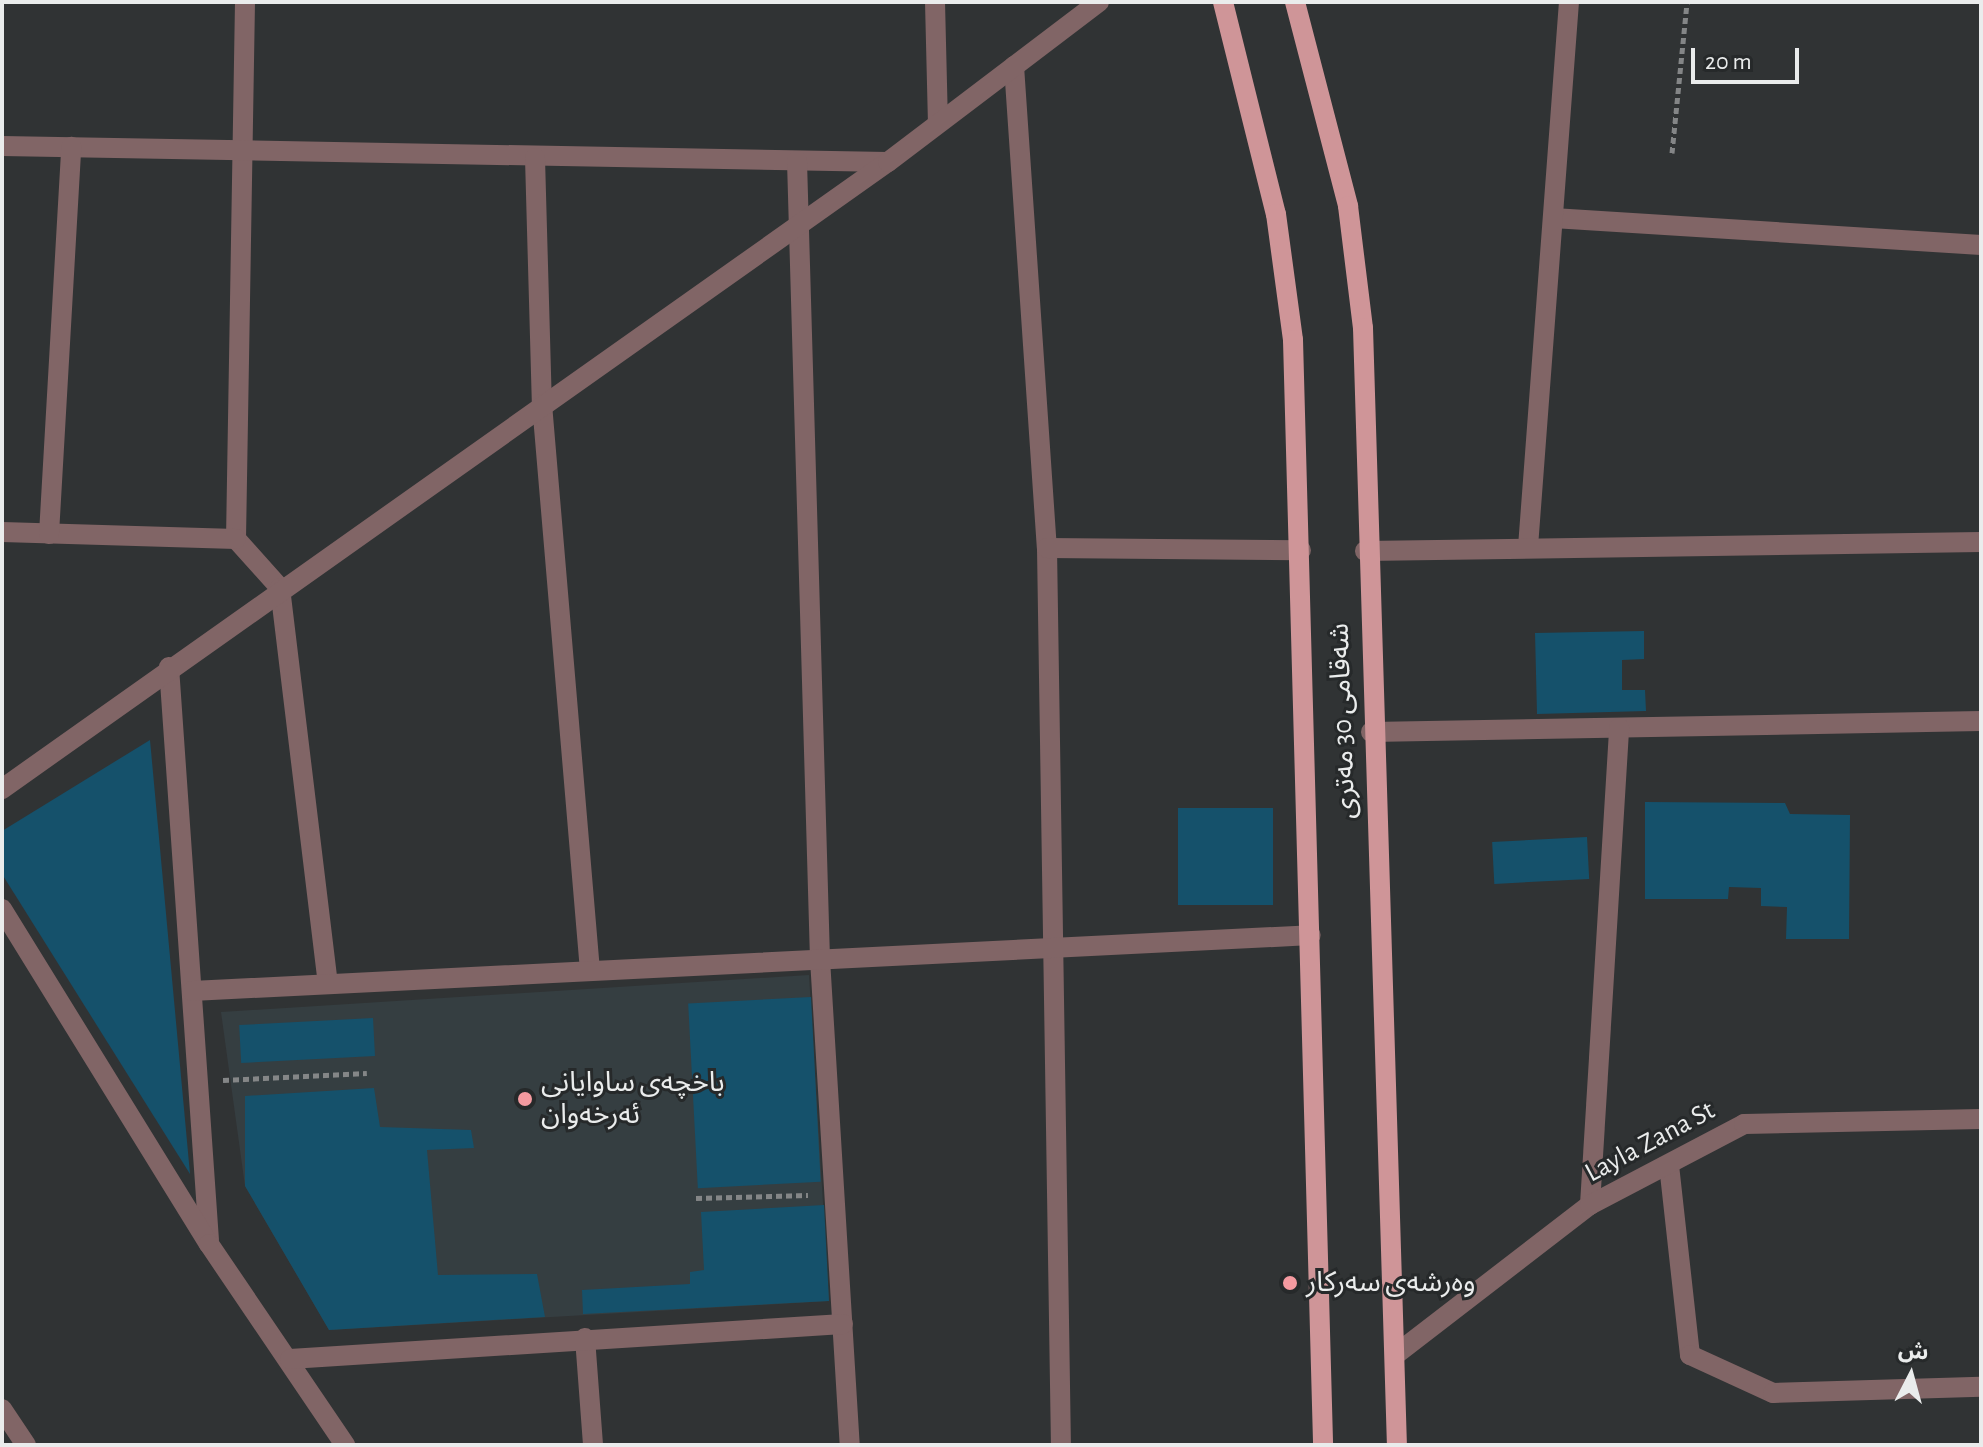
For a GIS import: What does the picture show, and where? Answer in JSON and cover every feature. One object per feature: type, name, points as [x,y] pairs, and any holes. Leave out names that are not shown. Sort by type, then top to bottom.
[{"type":"main road","name":"شەقامی 30 مەتری","points":[[1223,2],[1286,277],[1301,550],[1323,1445]]},
{"type":"main road","name":"شەقامی 30 مەتری","points":[[1295,2],[1358,266],[1365,551],[1397,1445]]},
{"type":"street","points":[[245,2],[245,151],[236,539],[280,588],[328,984]]},
{"type":"street","points":[[935,2],[938,121]]},
{"type":"street","points":[[2,789],[280,588],[888,162],[938,121],[1099,2]]},
{"type":"street","points":[[1528,547],[1569,2]]},
{"type":"street","points":[[1014,66],[1047,548],[1061,1445]]},
{"type":"street","points":[[2,146],[888,162]]},
{"type":"street","points":[[49,534],[71,147]]},
{"type":"street","points":[[535,158],[542,404],[590,971]]},
{"type":"street","points":[[797,161],[820,959],[837,1195],[850,1445]]},
{"type":"street","points":[[1553,218],[1981,245]]},
{"type":"street","points":[[2,532],[236,539]]},
{"type":"street","points":[[1365,551],[1981,542]]},
{"type":"street","points":[[1047,548],[1301,550]]},
{"type":"street","points":[[169,667],[209,1244]]},
{"type":"street","points":[[1371,732],[1981,721]]},
{"type":"street","points":[[1590,1205],[1619,728]]},
{"type":"street","points":[[2,909],[209,1244],[290,1359],[345,1445]]},
{"type":"street","points":[[192,991],[1311,935]]},
{"type":"street","name":"Layla Zana St","points":[[1395,1355],[1590,1205],[1744,1124],[1981,1119]]},
{"type":"street","points":[[1669,1165],[1690,1355],[1773,1393],[1981,1387]]},
{"type":"street","points":[[290,1359],[843,1324]]},
{"type":"street","points":[[585,1338],[593,1445]]},
{"type":"street","points":[[2,1409],[26,1445]]},
{"type":"path","points":[[1672,153],[1687,2]]},
{"type":"path","points":[[198,1081],[367,1073]]},
{"type":"path","points":[[696,1198],[837,1195]]},
{"type":"shaded area","points":[[1644,631],[1644,659],[1622,660],[1622,690],[1645,690],[1646,711],[1537,714],[1535,633]]},
{"type":"shaded area","points":[[150,740],[190,1174],[2,874],[2,831]]},
{"type":"shaded area","points":[[1645,802],[1785,803],[1790,814],[1850,815],[1849,939],[1786,939],[1787,907],[1761,906],[1761,888],[1729,887],[1728,899],[1645,899]]},
{"type":"shaded area","points":[[1178,808],[1273,808],[1273,905],[1178,905]]},
{"type":"shaded area","points":[[1587,837],[1589,879],[1494,884],[1492,842]]},
{"type":"shaded area","name":"باخچەی ساوایانی ئەرخەوان","points":[[809,975],[829,1301],[329,1330],[245,1186],[221,1012]]},
{"type":"shaded area","points":[[811,997],[821,1182],[698,1188],[688,1003]]},
{"type":"shaded area","points":[[373,1018],[375,1056],[241,1063],[239,1025]]},
{"type":"shaded area","points":[[374,1088],[380,1127],[471,1130],[474,1148],[427,1150],[438,1275],[537,1274],[545,1317],[329,1330],[245,1186],[245,1096]]},
{"type":"shaded area","points":[[824,1205],[829,1301],[583,1314],[582,1290],[690,1284],[690,1272],[704,1270],[701,1212]]},
{"type":"place","name":"باخچەی ساوایانی ئەرخەوان","points":[[525,1099]]},
{"type":"place","name":"وەرشەی سەرکار","points":[[1290,1283]]}]
